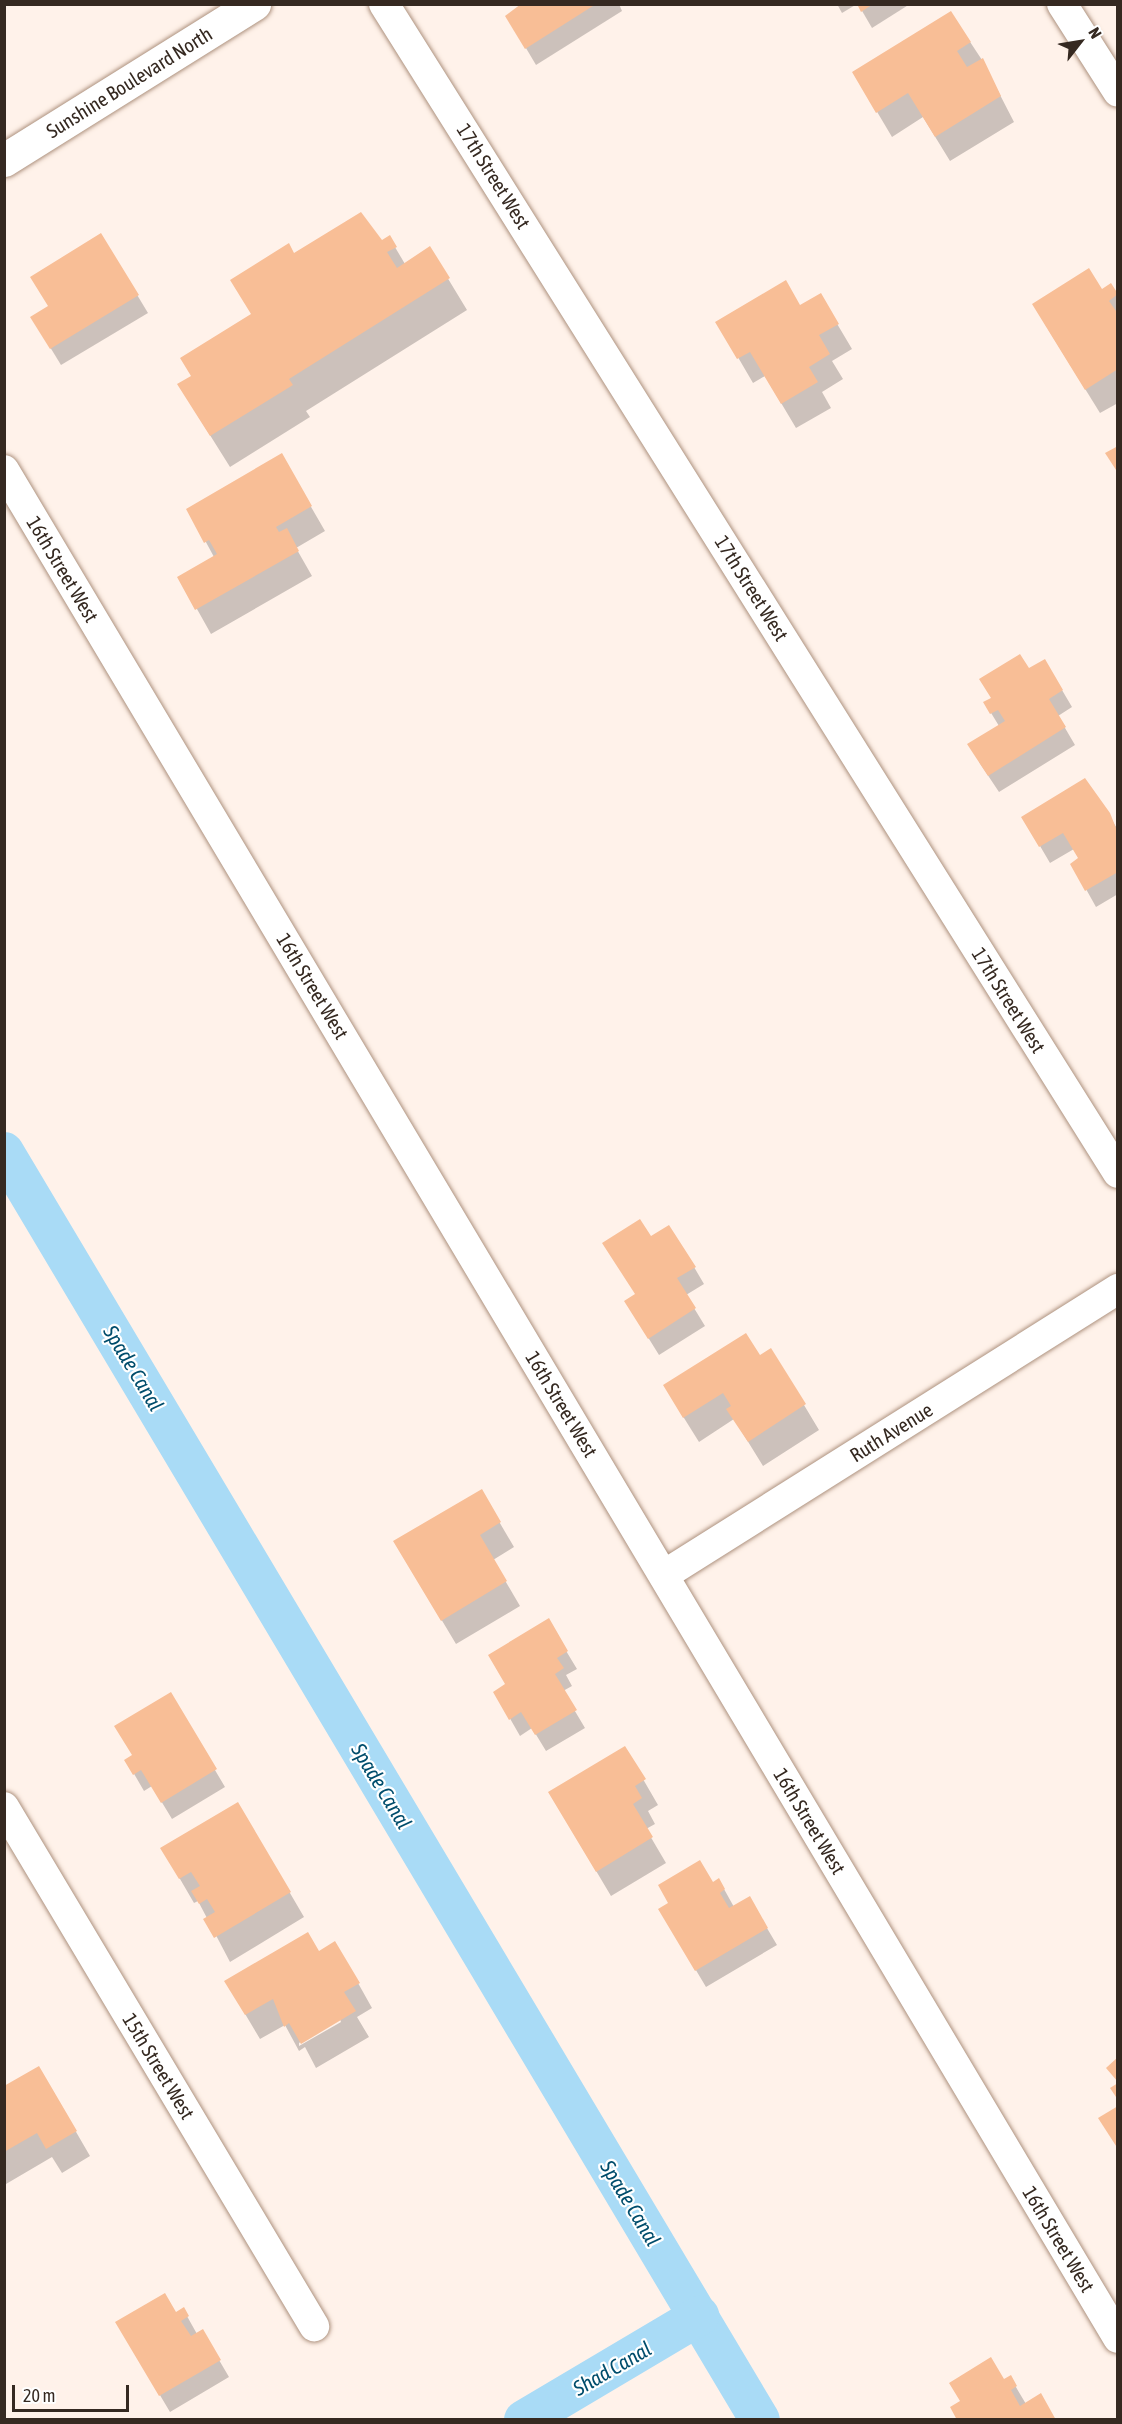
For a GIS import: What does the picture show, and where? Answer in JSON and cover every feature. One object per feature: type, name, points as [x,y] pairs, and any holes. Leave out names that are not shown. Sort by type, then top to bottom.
[{"type":"street","name":"Sunshine Boulevard North","points":[[4,160],[254,4]]},
{"type":"street","name":"17th Street West","points":[[384,4],[1118,1173]]},
{"type":"street","points":[[1062,4],[1118,92]]},
{"type":"street","name":"16th Street West","points":[[4,470],[1118,2338]]},
{"type":"street","name":"Ruth Avenue","points":[[664,1575],[1118,1289]]},
{"type":"street","name":"15th Street West","points":[[4,1807],[314,2326]]},
{"type":"building","points":[[521,4],[596,4],[525,49],[505,16]]},
{"type":"building","points":[[857,4],[873,4],[861,12]]},
{"type":"building","points":[[951,11],[971,42],[957,51],[967,67],[983,58],[1001,96],[935,137],[908,93],[876,113],[852,72]]},
{"type":"building","points":[[361,212],[382,240],[390,235],[397,247],[387,252],[397,268],[430,246],[450,278],[289,379],[293,385],[210,436],[177,384],[191,376],[180,358],[251,314],[230,280],[289,243],[294,253]]},
{"type":"building","points":[[101,233],[139,295],[50,349],[30,317],[48,306],[30,277]]},
{"type":"building","points":[[1089,268],[1102,289],[1111,283],[1118,294],[1109,301],[1118,314],[1118,369],[1085,390],[1032,304]]},
{"type":"building","points":[[786,280],[800,305],[821,293],[839,324],[819,335],[830,354],[809,367],[818,382],[781,404],[750,352],[737,359],[715,322]]},
{"type":"building","points":[[1118,446],[1118,473],[1105,453]]},
{"type":"building","points":[[282,453],[312,506],[276,527],[279,532],[287,528],[299,551],[195,610],[177,577],[217,554],[209,540],[204,543],[186,509]]},
{"type":"building","points":[[1020,654],[1029,668],[1045,659],[1063,690],[1049,699],[1066,727],[988,776],[967,744],[1005,721],[998,710],[990,714],[983,702],[991,698],[979,679]]},
{"type":"building","points":[[1085,778],[1110,813],[1118,833],[1118,872],[1085,891],[1070,864],[1078,858],[1063,833],[1039,847],[1021,817]]},
{"type":"building","points":[[640,1219],[651,1236],[669,1225],[696,1267],[677,1278],[696,1308],[648,1339],[624,1301],[635,1294],[602,1243]]},
{"type":"building","points":[[746,1333],[760,1355],[771,1348],[806,1404],[748,1442],[726,1409],[731,1406],[723,1393],[683,1418],[663,1385]]},
{"type":"building","points":[[482,1489],[501,1522],[480,1535],[507,1581],[441,1621],[393,1541]]},
{"type":"building","points":[[549,1618],[568,1651],[557,1658],[564,1668],[555,1674],[577,1710],[535,1735],[521,1712],[509,1720],[493,1692],[505,1684],[488,1655]]},
{"type":"building","points":[[171,1692],[217,1769],[161,1803],[141,1770],[133,1775],[124,1760],[132,1755],[114,1726]]},
{"type":"building","points":[[625,1746],[646,1779],[635,1786],[642,1798],[633,1804],[653,1837],[596,1872],[548,1792]]},
{"type":"building","points":[[238,1802],[291,1892],[214,1938],[203,1919],[215,1912],[207,1899],[199,1904],[191,1891],[200,1886],[191,1872],[179,1879],[160,1848]]},
{"type":"building","points":[[700,1860],[713,1882],[719,1878],[725,1889],[720,1893],[729,1908],[750,1896],[768,1928],[695,1971],[658,1909],[668,1903],[658,1885]]},
{"type":"building","points":[[308,1932],[319,1951],[335,1941],[360,1983],[344,1992],[356,2011],[301,2044],[289,2023],[284,2027],[273,1999],[245,2015],[224,1981]]},
{"type":"building","points":[[1118,2057],[1118,2082],[1106,2068]]},
{"type":"building","points":[[39,2066],[77,2131],[46,2149],[37,2133],[4,2152],[4,2086]]},
{"type":"building","points":[[1118,2083],[1118,2100],[1110,2088]]},
{"type":"building","points":[[1118,2106],[1118,2149],[1098,2118]]},
{"type":"building","points":[[165,2293],[176,2312],[184,2307],[189,2316],[181,2321],[191,2336],[203,2329],[221,2360],[159,2396],[115,2322]]},
{"type":"building","points":[[991,2357],[1004,2379],[1011,2375],[1017,2386],[1011,2390],[1020,2406],[1041,2393],[1056,2420],[957,2420],[950,2407],[960,2401],[949,2383]]},
{"type":"waterway","name":"Spade Canal","points":[[4,1152],[760,2420]]},
{"type":"waterway","name":"Shad Canal","points":[[524,2420],[699,2316]]}]
